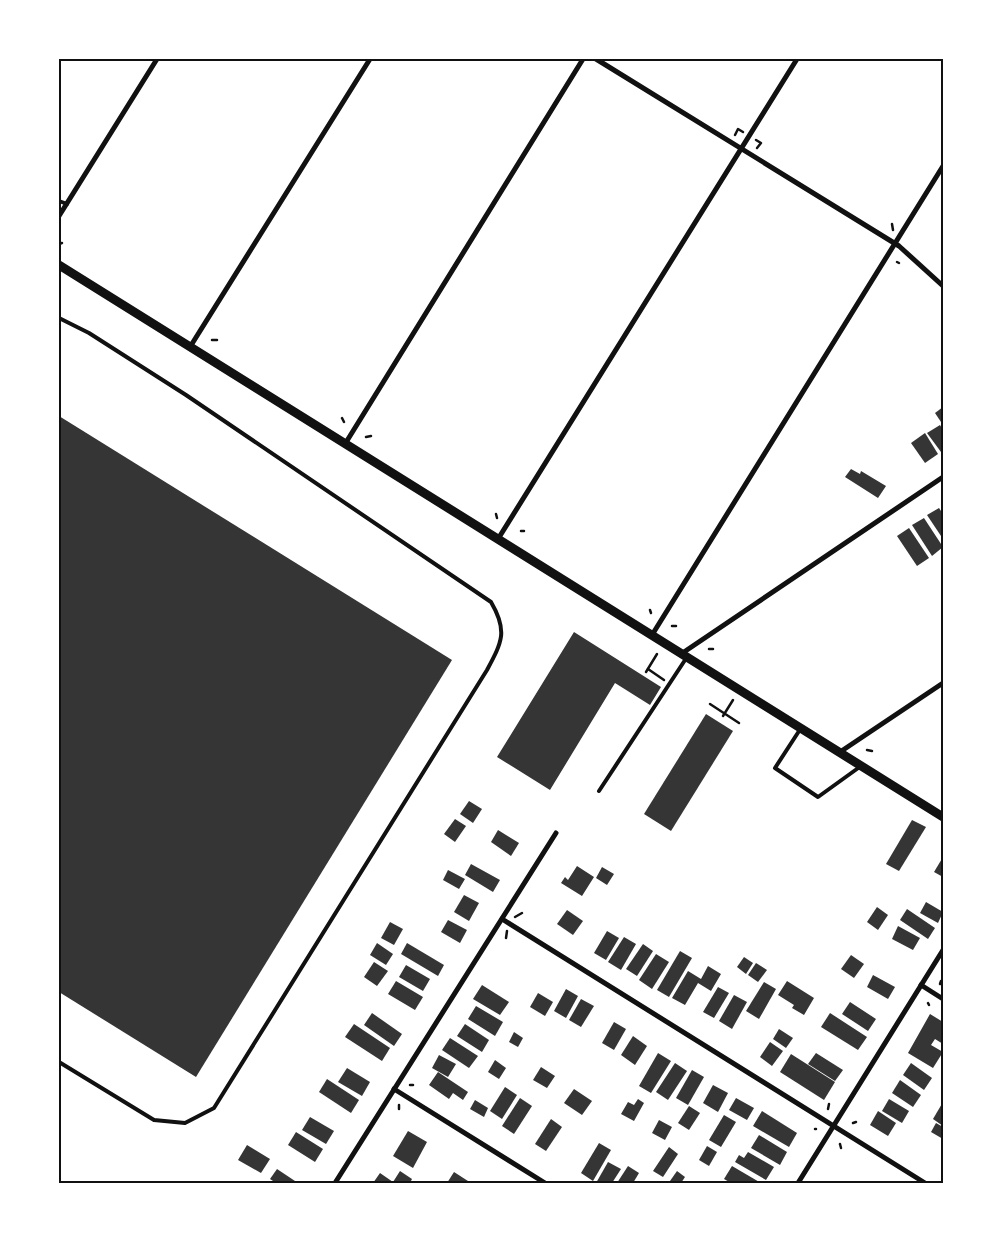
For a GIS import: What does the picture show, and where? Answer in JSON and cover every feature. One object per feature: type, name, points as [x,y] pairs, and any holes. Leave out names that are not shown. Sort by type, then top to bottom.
[{"type":"street","points":[[59,216],[157,59]]},
{"type":"street","points":[[190,347],[370,59]]},
{"type":"street","points":[[345,444],[583,59]]},
{"type":"street","points":[[596,59],[895,244],[943,286]]},
{"type":"street","points":[[498,540],[797,59]]},
{"type":"street","points":[[652,635],[943,166]]},
{"type":"street","points":[[59,265],[943,817]]},
{"type":"street","points":[[684,655],[943,477]]},
{"type":"street","points":[[840,752],[943,683]]},
{"type":"street","points":[[335,1183],[556,834]]},
{"type":"street","points":[[502,919],[925,1183]]},
{"type":"street","points":[[798,1183],[943,950]]},
{"type":"street","points":[[921,985],[943,999]]},
{"type":"street","points":[[394,1089],[544,1183]]},
{"type":"lane","points":[[59,201],[67,204]]},
{"type":"lane","points":[[59,318],[89,333],[186,395],[483,596],[491,602],[501,619],[501,645],[487,670],[214,1108],[185,1123],[154,1120],[59,1062]]},
{"type":"lane","points":[[599,791],[684,655]]},
{"type":"lane","points":[[801,728],[775,768],[818,797],[862,766]]},
{"type":"path","points":[[736,133],[738,129],[741,131]]},
{"type":"path","points":[[757,141],[761,142],[758,146]]},
{"type":"path","points":[[892,224],[893,230]]},
{"type":"path","points":[[212,340],[217,340]]},
{"type":"path","points":[[342,418],[344,422]]},
{"type":"path","points":[[366,437],[371,436]]},
{"type":"path","points":[[657,654],[647,671],[665,681]]},
{"type":"path","points":[[724,715],[733,700]]},
{"type":"path","points":[[710,704],[724,715],[739,723]]},
{"type":"path","points":[[867,750],[872,751]]},
{"type":"path","points":[[828,1109],[829,1104]]},
{"type":"building","points":[[943,407],[943,425],[935,413]]},
{"type":"building","points":[[59,416],[452,660],[196,1077],[59,992]]},
{"type":"building","points":[[940,425],[943,430],[943,451],[941,452],[927,433]]},
{"type":"building","points":[[925,433],[938,454],[925,463],[911,443]]},
{"type":"building","points":[[851,469],[860,474],[861,471],[886,486],[878,498],[845,477]]},
{"type":"building","points":[[939,508],[943,514],[943,539],[927,515]]},
{"type":"building","points":[[924,518],[943,547],[932,556],[912,525]]},
{"type":"building","points":[[909,528],[929,558],[917,566],[897,536]]},
{"type":"building","points":[[574,632],[661,687],[650,705],[615,683],[550,790],[497,757]]},
{"type":"building","points":[[706,714],[733,731],[671,831],[644,814]]},
{"type":"building","points":[[469,801],[482,809],[473,823],[460,814]]},
{"type":"building","points":[[455,819],[466,826],[455,842],[444,834]]},
{"type":"building","points":[[912,820],[926,827],[899,871],[886,864]]},
{"type":"building","points":[[498,830],[519,843],[511,856],[491,842]]},
{"type":"building","points":[[943,857],[943,877],[934,872]]},
{"type":"building","points":[[471,864],[500,880],[493,892],[465,875]]},
{"type":"building","points":[[577,866],[594,877],[582,896],[561,883],[565,877],[568,880]]},
{"type":"building","points":[[602,867],[614,874],[607,885],[596,878]]},
{"type":"building","points":[[448,870],[465,879],[459,889],[443,880]]},
{"type":"building","points":[[464,895],[479,903],[469,921],[454,912]]},
{"type":"building","points":[[926,902],[943,912],[938,923],[920,913]]},
{"type":"building","points":[[877,907],[888,915],[878,930],[867,922]]},
{"type":"building","points":[[907,909],[935,928],[928,939],[900,920]]},
{"type":"building","points":[[567,910],[583,921],[573,935],[557,924]]},
{"type":"building","points":[[448,920],[467,930],[460,943],[441,932]]},
{"type":"building","points":[[390,922],[403,929],[394,945],[381,938]]},
{"type":"building","points":[[898,926],[920,938],[913,950],[892,939]]},
{"type":"building","points":[[607,931],[619,938],[606,960],[594,953]]},
{"type":"building","points":[[624,937],[636,944],[621,970],[608,962]]},
{"type":"building","points":[[377,943],[393,954],[386,965],[370,955]]},
{"type":"building","points":[[407,943],[444,965],[438,976],[401,954]]},
{"type":"building","points":[[643,944],[653,951],[637,976],[626,969]]},
{"type":"building","points":[[680,951],[692,958],[669,997],[657,990]]},
{"type":"building","points":[[656,954],[669,962],[652,989],[639,980]]},
{"type":"building","points":[[851,955],[864,964],[854,978],[841,969]]},
{"type":"building","points":[[744,957],[753,963],[746,974],[737,967]]},
{"type":"building","points":[[374,962],[388,971],[377,986],[364,977]]},
{"type":"building","points":[[756,963],[767,970],[758,982],[748,975]]},
{"type":"building","points":[[406,965],[430,979],[423,991],[399,977]]},
{"type":"building","points":[[708,966],[721,974],[711,991],[698,983],[685,1005],[672,998],[688,971],[701,979]]},
{"type":"building","points":[[873,975],[895,987],[888,999],[867,987]]},
{"type":"building","points":[[396,981],[423,997],[415,1010],[388,994]]},
{"type":"building","points":[[787,981],[814,998],[804,1015],[792,1008],[794,1005],[778,995]]},
{"type":"building","points":[[764,982],[776,989],[759,1019],[746,1011]]},
{"type":"building","points":[[482,985],[509,1002],[500,1015],[473,999]]},
{"type":"building","points":[[718,987],[729,993],[714,1018],[703,1012]]},
{"type":"building","points":[[566,989],[578,996],[566,1018],[554,1011]]},
{"type":"building","points":[[538,993],[553,1002],[545,1016],[530,1007]]},
{"type":"building","points":[[734,995],[747,1002],[732,1029],[719,1021]]},
{"type":"building","points":[[581,999],[594,1006],[581,1027],[569,1020]]},
{"type":"building","points":[[850,1002],[876,1019],[868,1031],[842,1014]]},
{"type":"building","points":[[476,1006],[503,1022],[495,1036],[468,1019]]},
{"type":"building","points":[[372,1013],[402,1034],[394,1046],[364,1025]]},
{"type":"building","points":[[830,1013],[867,1037],[858,1050],[821,1027]]},
{"type":"building","points":[[930,1014],[943,1022],[943,1044],[935,1039],[931,1045],[943,1052],[933,1068],[908,1053]]},
{"type":"building","points":[[614,1022],[626,1029],[614,1050],[602,1043]]},
{"type":"building","points":[[354,1024],[390,1048],[382,1061],[345,1037]]},
{"type":"building","points":[[465,1024],[489,1040],[482,1052],[457,1036]]},
{"type":"building","points":[[779,1029],[793,1038],[786,1048],[773,1039]]},
{"type":"building","points":[[514,1032],[523,1038],[518,1047],[509,1042]]},
{"type":"building","points":[[633,1036],[647,1046],[635,1065],[621,1055]]},
{"type":"building","points":[[450,1038],[478,1056],[469,1068],[442,1050]]},
{"type":"building","points":[[770,1042],[783,1051],[772,1066],[760,1057]]},
{"type":"building","points":[[658,1053],[671,1061],[651,1093],[639,1086]]},
{"type":"building","points":[[816,1053],[843,1070],[835,1081],[808,1064]]},
{"type":"building","points":[[791,1054],[835,1082],[824,1100],[780,1072]]},
{"type":"building","points":[[439,1055],[456,1064],[448,1077],[432,1068]]},
{"type":"building","points":[[495,1060],[506,1068],[499,1079],[488,1072]]},
{"type":"building","points":[[675,1063],[687,1071],[668,1100],[656,1092]]},
{"type":"building","points":[[911,1063],[932,1078],[924,1090],[903,1075]]},
{"type":"building","points":[[541,1067],[555,1076],[547,1088],[533,1080]]},
{"type":"building","points":[[347,1068],[370,1082],[362,1096],[338,1082]]},
{"type":"building","points":[[692,1070],[704,1077],[688,1105],[676,1098]]},
{"type":"building","points":[[438,1072],[468,1092],[463,1100],[453,1093],[449,1099],[429,1085]]},
{"type":"building","points":[[327,1079],[359,1100],[351,1113],[319,1092]]},
{"type":"building","points":[[900,1080],[921,1095],[913,1107],[892,1093]]},
{"type":"building","points":[[713,1085],[728,1093],[718,1112],[703,1103]]},
{"type":"building","points":[[505,1087],[517,1095],[502,1119],[490,1111]]},
{"type":"building","points":[[574,1089],[592,1101],[582,1115],[564,1103]]},
{"type":"building","points":[[520,1098],[532,1106],[514,1134],[502,1126]]},
{"type":"building","points":[[736,1098],[754,1108],[747,1120],[729,1110]]},
{"type":"building","points":[[638,1099],[644,1103],[634,1121],[621,1114],[628,1102],[634,1105]]},
{"type":"building","points":[[889,1099],[909,1111],[902,1123],[882,1111]]},
{"type":"building","points":[[475,1100],[488,1108],[484,1117],[470,1109]]},
{"type":"building","points":[[943,1102],[943,1126],[933,1119]]},
{"type":"building","points":[[689,1106],[700,1113],[689,1130],[678,1123]]},
{"type":"building","points":[[762,1111],[797,1133],[789,1147],[753,1126]]},
{"type":"building","points":[[878,1111],[896,1123],[888,1136],[870,1125]]},
{"type":"building","points":[[724,1115],[736,1122],[721,1147],[709,1140]]},
{"type":"building","points":[[310,1117],[334,1131],[326,1144],[302,1130]]},
{"type":"building","points":[[551,1119],[562,1127],[546,1151],[535,1144]]},
{"type":"building","points":[[659,1120],[672,1127],[665,1140],[652,1133]]},
{"type":"building","points":[[936,1123],[943,1127],[943,1139],[931,1132]]},
{"type":"building","points":[[408,1131],[427,1142],[413,1168],[393,1156]]},
{"type":"building","points":[[296,1132],[323,1149],[315,1162],[288,1145]]},
{"type":"building","points":[[759,1135],[787,1152],[780,1165],[751,1148]]},
{"type":"building","points":[[599,1143],[611,1150],[593,1181],[581,1173]]},
{"type":"building","points":[[247,1145],[270,1159],[261,1173],[238,1160]]},
{"type":"building","points":[[707,1146],[717,1152],[709,1166],[699,1160]]},
{"type":"building","points":[[669,1147],[678,1154],[663,1177],[653,1171]]},
{"type":"building","points":[[748,1152],[774,1167],[766,1180],[735,1162],[739,1155],[744,1158]]},
{"type":"building","points":[[608,1162],[621,1169],[612,1183],[596,1183]]},
{"type":"building","points":[[628,1166],[639,1173],[633,1183],[617,1183]]},
{"type":"building","points":[[732,1166],[761,1183],[731,1183],[724,1179]]},
{"type":"building","points":[[277,1169],[298,1183],[276,1183],[270,1179]]},
{"type":"building","points":[[400,1171],[412,1179],[410,1183],[373,1183],[380,1173],[393,1182]]},
{"type":"building","points":[[677,1171],[685,1177],[681,1183],[670,1181]]},
{"type":"building","points":[[454,1172],[468,1181],[466,1183],[447,1183]]}]
